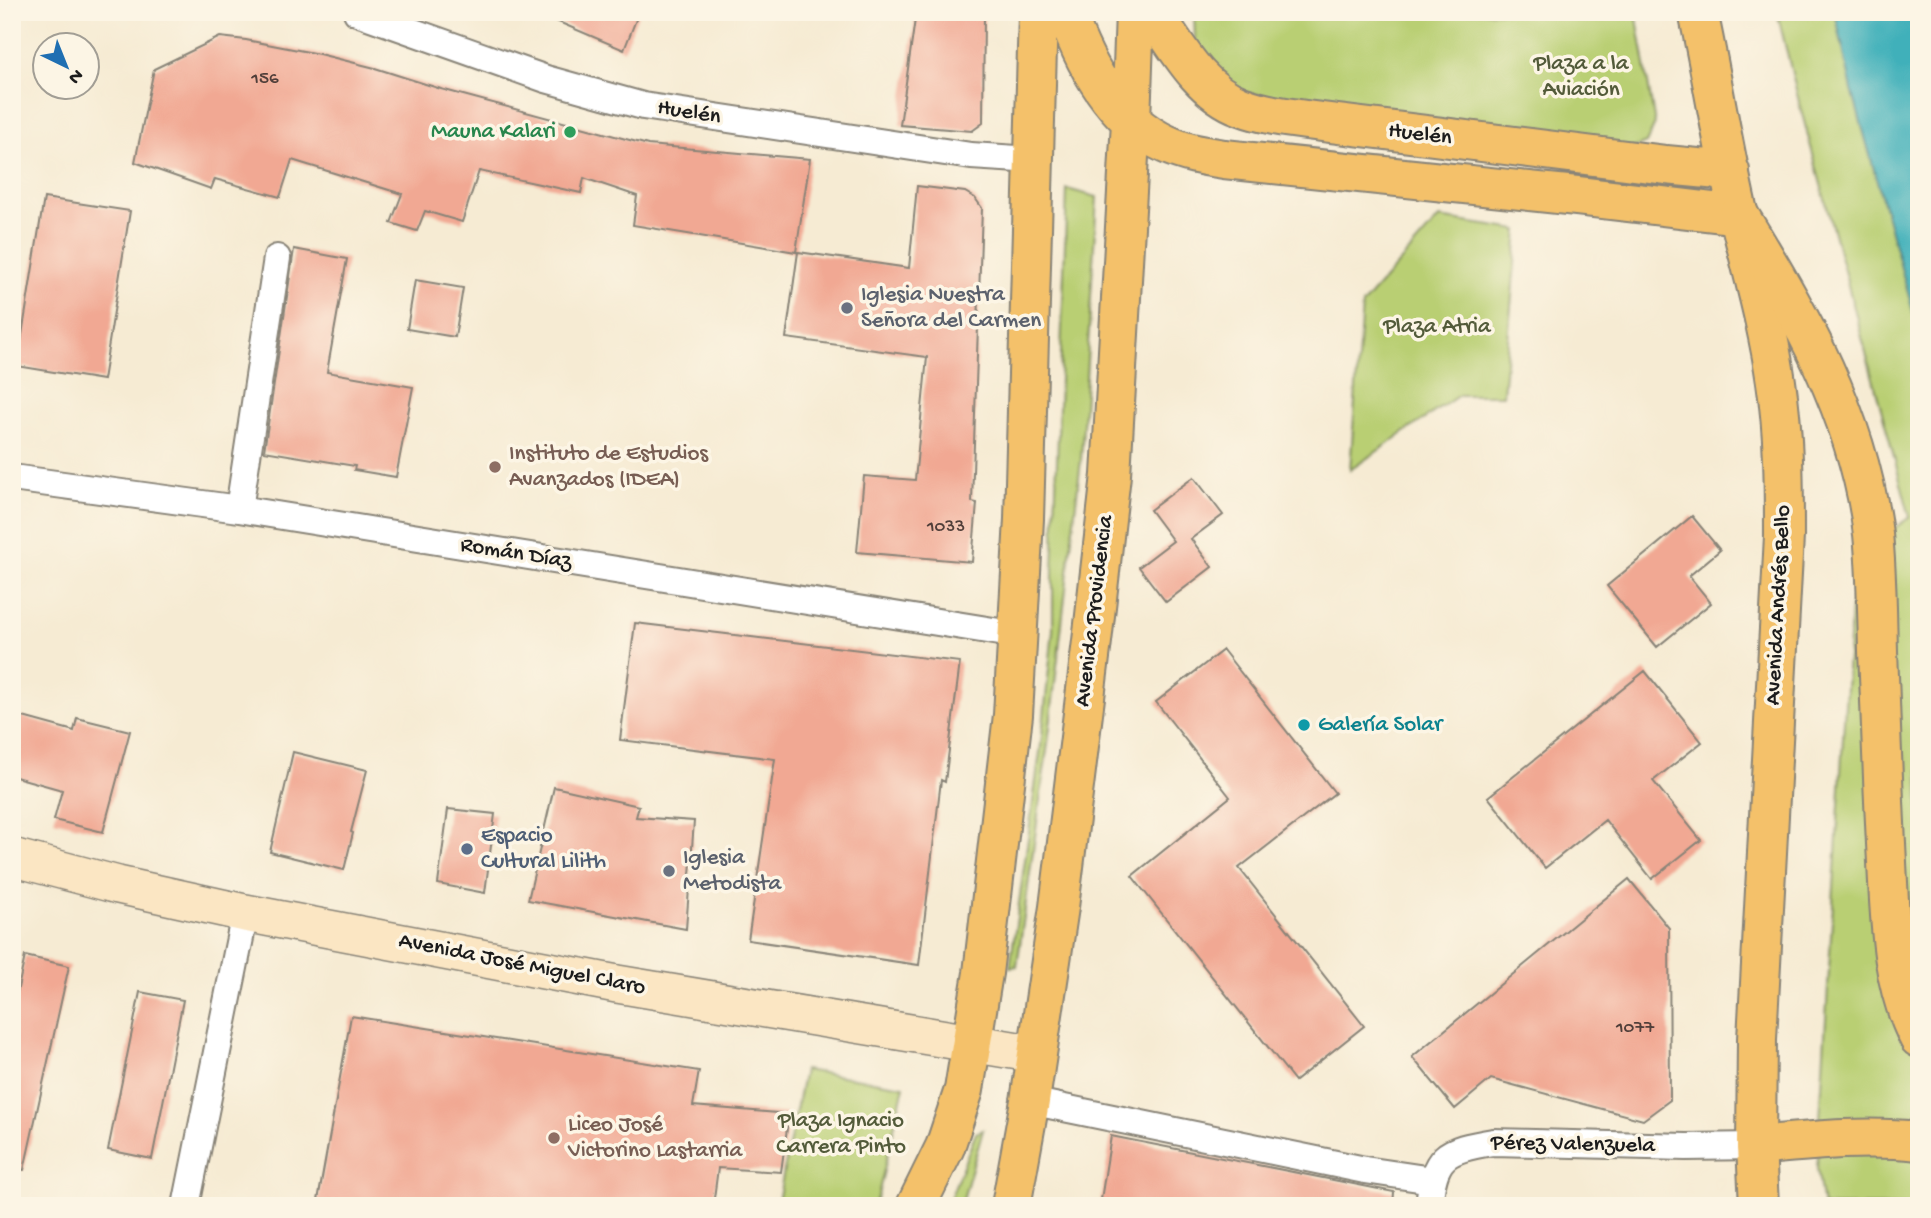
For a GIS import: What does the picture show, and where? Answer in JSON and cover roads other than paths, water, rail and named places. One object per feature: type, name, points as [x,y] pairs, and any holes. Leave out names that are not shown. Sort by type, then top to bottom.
[{"type":"main road","points":[[916,1206],[945,1147],[964,1090],[985,959],[1013,715],[1024,519],[1038,12]]},
{"type":"main road","name":"Huelén","points":[[1066,12],[1077,44],[1092,73],[1108,94],[1131,121],[1164,144],[1183,151],[1224,159],[1677,206],[1739,215]]},
{"type":"main road","name":"Avenida Providencia","points":[[1011,1206],[1030,1101],[1066,852],[1111,475],[1135,12]]},
{"type":"main road","name":"Huelén","points":[[1153,12],[1194,71],[1214,91],[1241,106],[1265,113],[1730,171]]},
{"type":"main road","name":"Avenida Andrés Bello","points":[[1698,12],[1776,379],[1784,466],[1783,549],[1757,1039],[1755,1146],[1759,1206]]},
{"type":"main road","points":[[1739,215],[1778,278],[1828,377],[1854,444],[1868,498],[1876,572],[1890,917],[1897,977],[1919,1038]]},
{"type":"main road","points":[[1755,1146],[1846,1139],[1919,1142]]},
{"type":"street","name":"Huelén","points":[[357,12],[545,79],[643,106],[971,156],[1034,160]]},
{"type":"street","points":[[239,509],[277,258]]},
{"type":"street","name":"Román Díaz","points":[[12,478],[239,509],[1018,635]]},
{"type":"street","name":"Avenida José Miguel Claro","points":[[12,857],[118,886],[245,913],[617,984],[1036,1054]]},
{"type":"street","points":[[186,1206],[245,913]]},
{"type":"street","points":[[1030,1101],[1365,1170],[1430,1193]]},
{"type":"street","name":"Pérez Valenzuela","points":[[1430,1193],[1440,1163],[1447,1156],[1464,1147],[1493,1142],[1755,1146]]},
{"type":"water","points":[[1835,12],[1919,12],[1919,333],[1852,90]]},
{"type":"place","name":"Mauna Kalari","points":[[570,132]]},
{"type":"place","name":"Iglesia Nuestra Señora del Carmen","points":[[847,308]]},
{"type":"place","name":"Instituto de Estudios Avanzados (IDEA)","points":[[495,467]]},
{"type":"place","name":"Galería Solar","points":[[1304,725]]},
{"type":"place","name":"Espacio Cultural Lilith","points":[[467,849]]},
{"type":"place","name":"Iglesia Metodista","points":[[669,871]]},
{"type":"place","name":"Liceo José Victorino Lastarria","points":[[554,1138]]},
{"type":"park label","name":"Plaza a la Aviación","points":[[1581,77]]},
{"type":"park label","name":"Plaza Atria","points":[[1437,327]]},
{"type":"park label","name":"Plaza Ignacio Carrera Pinto","points":[[841,1134]]}]
